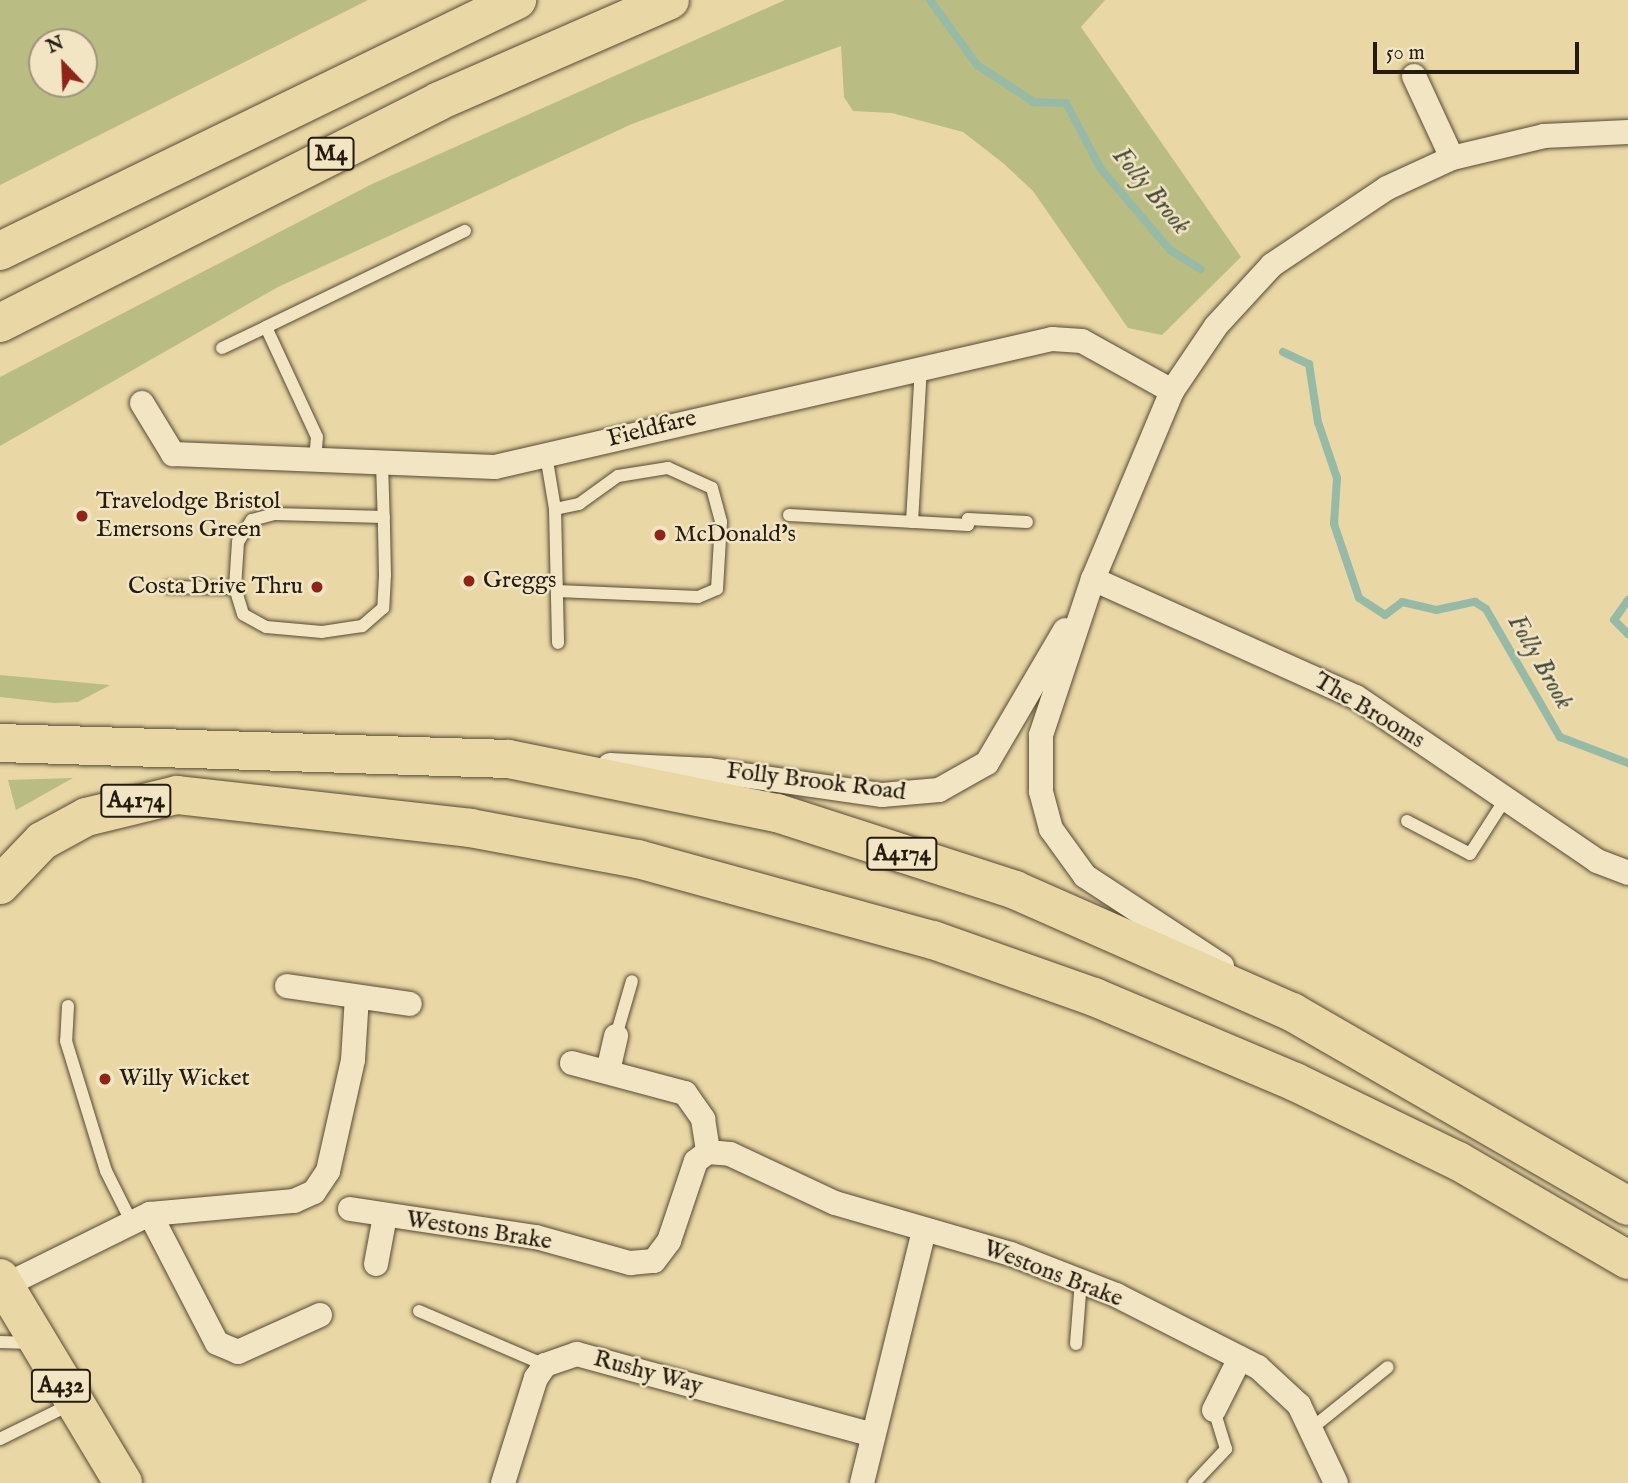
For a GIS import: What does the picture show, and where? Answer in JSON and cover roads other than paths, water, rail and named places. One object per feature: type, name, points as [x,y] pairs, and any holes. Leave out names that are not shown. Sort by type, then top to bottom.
[{"type":"main road","name":"M4","points":[[0,251],[517,0]]},
{"type":"main road","name":"M4","points":[[0,323],[439,101],[670,0]]},
{"type":"main road","name":"A4174","points":[[0,743],[508,759],[656,785],[830,830],[1015,890],[1293,1012],[1628,1206]]},
{"type":"main road","name":"A4174","points":[[0,885],[42,841],[86,817],[177,795],[470,828],[638,859],[933,940],[1094,997],[1295,1082],[1458,1161],[1628,1260]]},
{"type":"main road","name":"A432","points":[[2,1282],[17,1342],[71,1403],[123,1483]]},
{"type":"street","points":[[1413,76],[1451,158]]},
{"type":"street","name":"Folly Brook Road","points":[[1293,1012],[1085,876],[1051,830],[1041,791],[1041,735],[1093,579],[1172,391],[1216,326],[1272,265],[1329,222],[1451,158],[1544,136],[1628,132]]},
{"type":"street","name":"Fieldfare","points":[[142,403],[173,454],[495,467],[1052,338],[1082,341],[1172,391]]},
{"type":"street","name":"Folly Brook Road","points":[[508,759],[708,770],[882,795],[939,790],[987,762],[1093,579]]},
{"type":"street","name":"The Brooms","points":[[1093,579],[1356,697],[1597,861],[1628,873]]},
{"type":"street","points":[[287,986],[410,1004]]},
{"type":"street","points":[[2,1282],[141,1217],[294,1202],[314,1192],[328,1171],[353,1060],[357,997]]},
{"type":"street","points":[[608,1071],[616,1036]]},
{"type":"street","points":[[572,1063],[685,1093],[703,1119],[708,1152]]},
{"type":"street","name":"Westons Brake","points":[[349,1209],[536,1237],[630,1263],[654,1261],[669,1241],[686,1178],[708,1152],[730,1154],[835,1203],[1081,1281],[1240,1358],[1284,1388],[1311,1428],[1336,1483]]},
{"type":"street","name":"Westons Brake","points":[[376,1264],[386,1216]]},
{"type":"street","points":[[141,1217],[218,1343],[238,1352],[320,1315]]},
{"type":"street","points":[[862,1483],[924,1231]]},
{"type":"street","name":"Rushy Way","points":[[545,1365],[577,1354],[873,1436]]},
{"type":"street","points":[[1214,1410],[1240,1358]]},
{"type":"street","points":[[503,1483],[545,1365]]},
{"type":"lane","points":[[222,348],[466,231]]},
{"type":"lane","points":[[266,327],[317,437],[315,460]]},
{"type":"lane","points":[[912,522],[921,368]]},
{"type":"lane","points":[[546,455],[555,509],[558,643]]},
{"type":"lane","points":[[382,463],[384,517],[383,608],[362,626],[322,632],[266,627],[243,614],[235,588],[238,542],[252,520],[275,514],[384,517]]},
{"type":"lane","points":[[555,509],[579,504],[618,476],[668,468],[712,488],[721,522],[717,589],[707,593],[557,591]]},
{"type":"lane","points":[[789,515],[912,522],[1027,522]]},
{"type":"lane","points":[[168,587],[235,588]]},
{"type":"lane","points":[[1407,821],[1470,854],[1506,799]]},
{"type":"lane","points":[[616,1036],[632,981]]},
{"type":"lane","points":[[68,1006],[66,1041],[106,1171],[141,1217]]},
{"type":"lane","points":[[1076,1344],[1081,1281]]},
{"type":"lane","points":[[419,1311],[545,1365]]},
{"type":"lane","points":[[1311,1428],[1388,1367]]},
{"type":"lane","points":[[0,1438],[71,1403]]},
{"type":"lane","points":[[1194,1483],[1226,1449],[1214,1410]]},
{"type":"waterway","name":"Folly Brook","points":[[930,0],[977,65],[1034,102],[1066,103],[1101,169],[1170,250],[1200,269]]},
{"type":"waterway","name":"Folly Brook","points":[[1283,352],[1309,364],[1318,422],[1337,478],[1334,524],[1359,598],[1385,615],[1402,602],[1436,610],[1475,602],[1486,609],[1560,737],[1628,763]]},
{"type":"waterway","name":"Folly Brook","points":[[1628,600],[1614,620],[1628,634]]},
{"type":"place","name":"Travelodge Bristol Emersons Green","points":[[82,516]]},
{"type":"place","name":"McDonald's","points":[[660,535]]},
{"type":"place","name":"Greggs","points":[[469,581]]},
{"type":"place","name":"Costa Drive Thru","points":[[317,587]]},
{"type":"place","name":"Willy Wicket","points":[[105,1079]]}]
